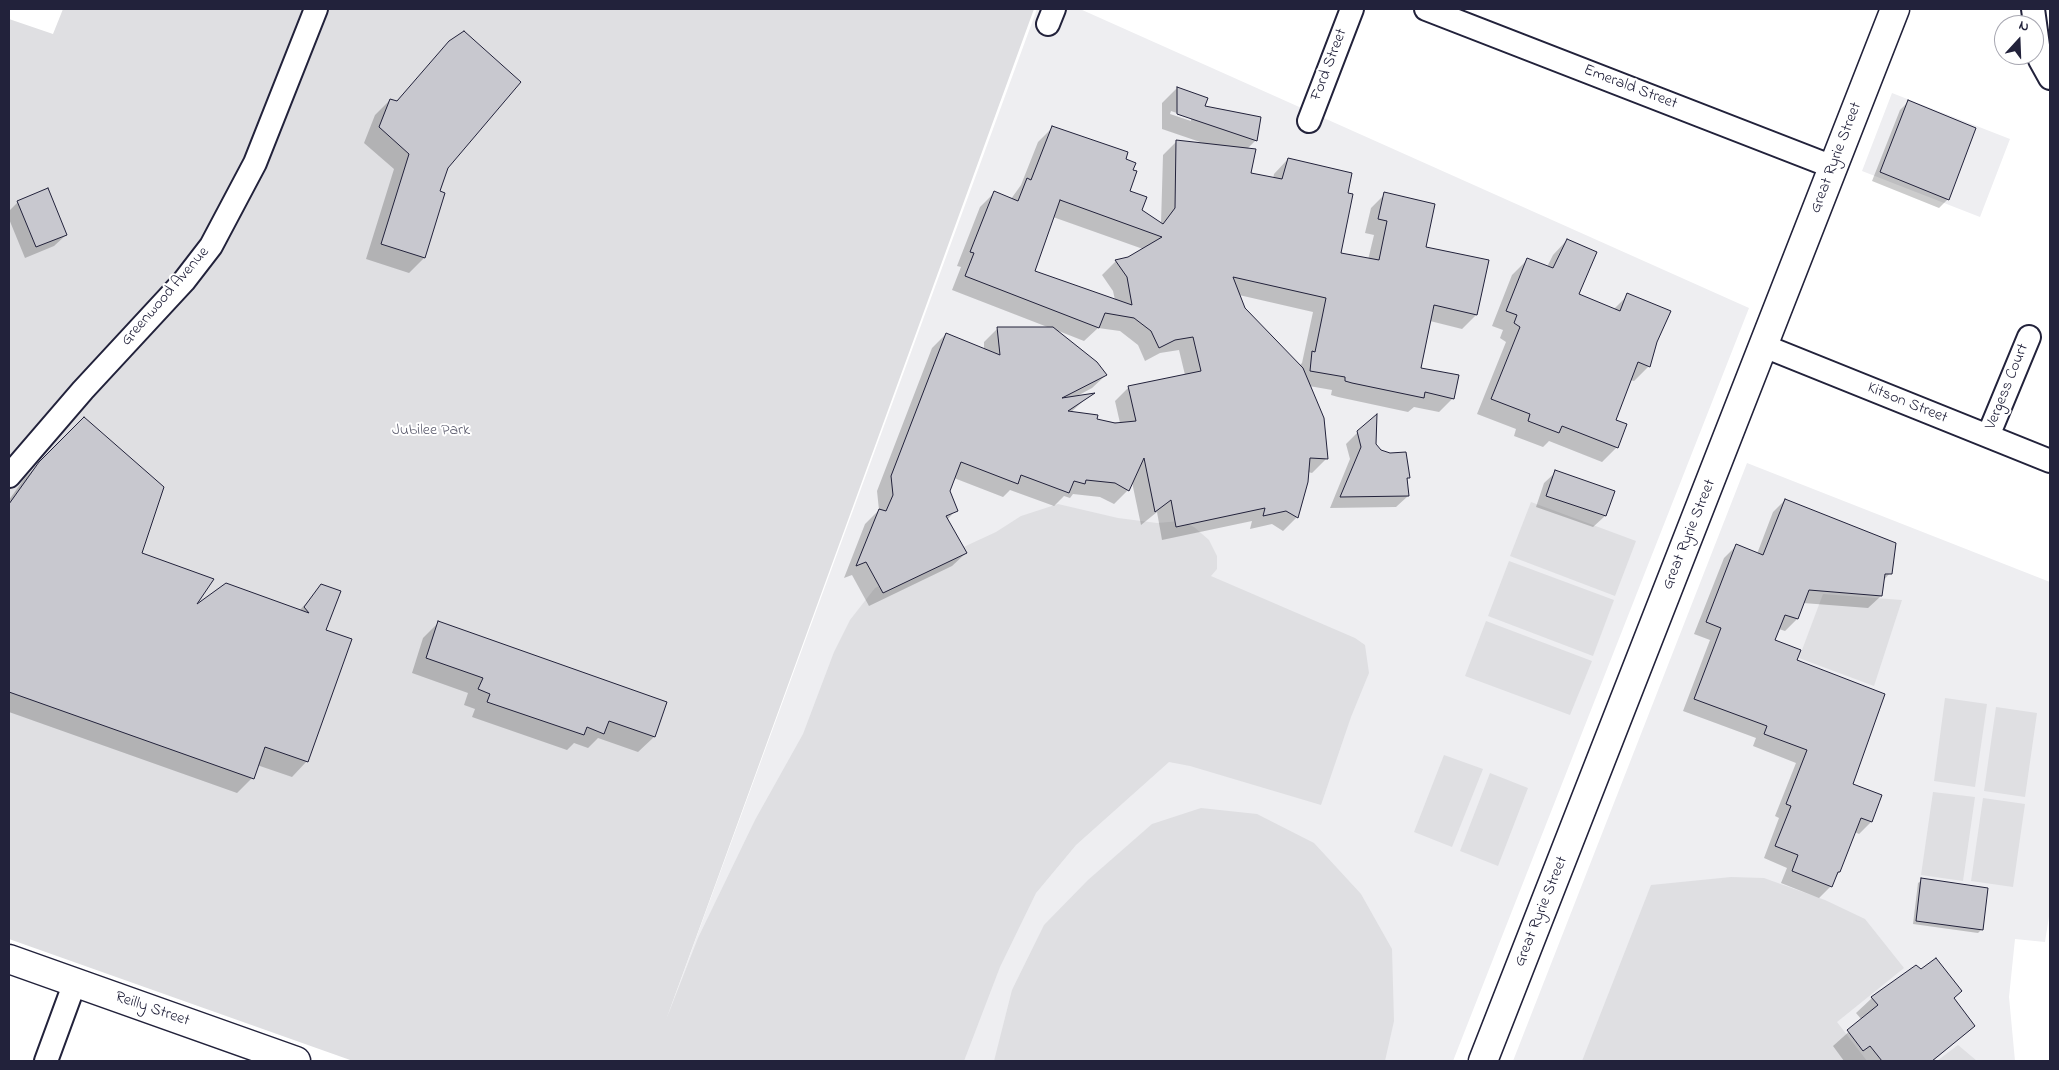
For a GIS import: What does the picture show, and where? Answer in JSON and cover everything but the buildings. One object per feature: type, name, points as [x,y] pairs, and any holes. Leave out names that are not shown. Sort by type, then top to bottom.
[{"type":"main road","name":"Great Ryrie Street","points":[[1483,1061],[1895,9]]},
{"type":"main road","name":"Reilly Street","points":[[9,958],[296,1061]]},
{"type":"street","name":"Greenwood Avenue","points":[[9,476],[83,390],[184,281],[211,246],[258,155],[316,9]]},
{"type":"street","name":"Ford Street","points":[[1309,121],[1352,9]]},
{"type":"street","name":"Emerald Street","points":[[1426,9],[1833,167]]},
{"type":"street","points":[[2033,9],[2040,60],[2050,78]]},
{"type":"street","name":"Vergess Court","points":[[1988,436],[2029,337]]},
{"type":"street","name":"Kitson Street","points":[[1764,346],[2050,461]]},
{"type":"street","points":[[46,1061],[75,982]]},
{"type":"shaded area","points":[[1037,9],[1080,9],[1749,308],[1453,1061],[651,1061]]},
{"type":"shaded area","points":[[1892,93],[2010,139],[1980,217],[1862,171]]},
{"type":"shaded area","points":[[1747,463],[2050,582],[2050,910],[2045,942],[2015,939],[2009,997],[2015,1061],[1513,1061]]},
{"type":"green space","name":"Jubilee Park","points":[[63,9],[1034,9],[666,1020],[698,938],[755,820],[803,734],[834,652],[850,620],[875,588],[996,532],[1021,516],[1058,504],[1118,518],[1157,523],[1180,521],[1194,527],[1209,540],[1217,556],[1217,569],[1211,576],[1355,638],[1365,645],[1369,673],[1351,717],[1321,805],[1190,766],[1169,762],[1076,845],[1036,893],[1000,967],[964,1061],[353,1061],[9,939],[9,19],[53,34]]},
{"type":"green space","points":[[1531,502],[1636,541],[1615,596],[1510,556]]},
{"type":"green space","points":[[1509,561],[1614,600],[1593,656],[1488,616]]},
{"type":"green space","points":[[1823,594],[1902,600],[1874,686],[1799,658]]},
{"type":"green space","points":[[1486,621],[1592,661],[1570,715],[1465,676]]},
{"type":"green space","points":[[1945,698],[1987,704],[1975,787],[1934,781]]},
{"type":"green space","points":[[1996,707],[2037,713],[2025,797],[1984,791]]},
{"type":"green space","points":[[1444,755],[1483,769],[1452,847],[1414,832]]},
{"type":"green space","points":[[1490,773],[1528,788],[1498,866],[1460,851]]},
{"type":"green space","points":[[1933,792],[1975,797],[1963,881],[1921,875]]},
{"type":"green space","points":[[1983,798],[2025,804],[2013,887],[1971,881]]},
{"type":"green space","points":[[1201,808],[1257,814],[1314,843],[1361,894],[1392,949],[1394,1021],[1385,1061],[994,1061],[1012,990],[1044,925],[1088,880],[1152,824]]},
{"type":"green space","points":[[1731,877],[1764,878],[1825,900],[1865,919],[1904,968],[1837,1022],[1867,1061],[1582,1061],[1651,885]]},
{"type":"green space","points":[[1958,1045],[1977,1061],[1937,1061]]}]
